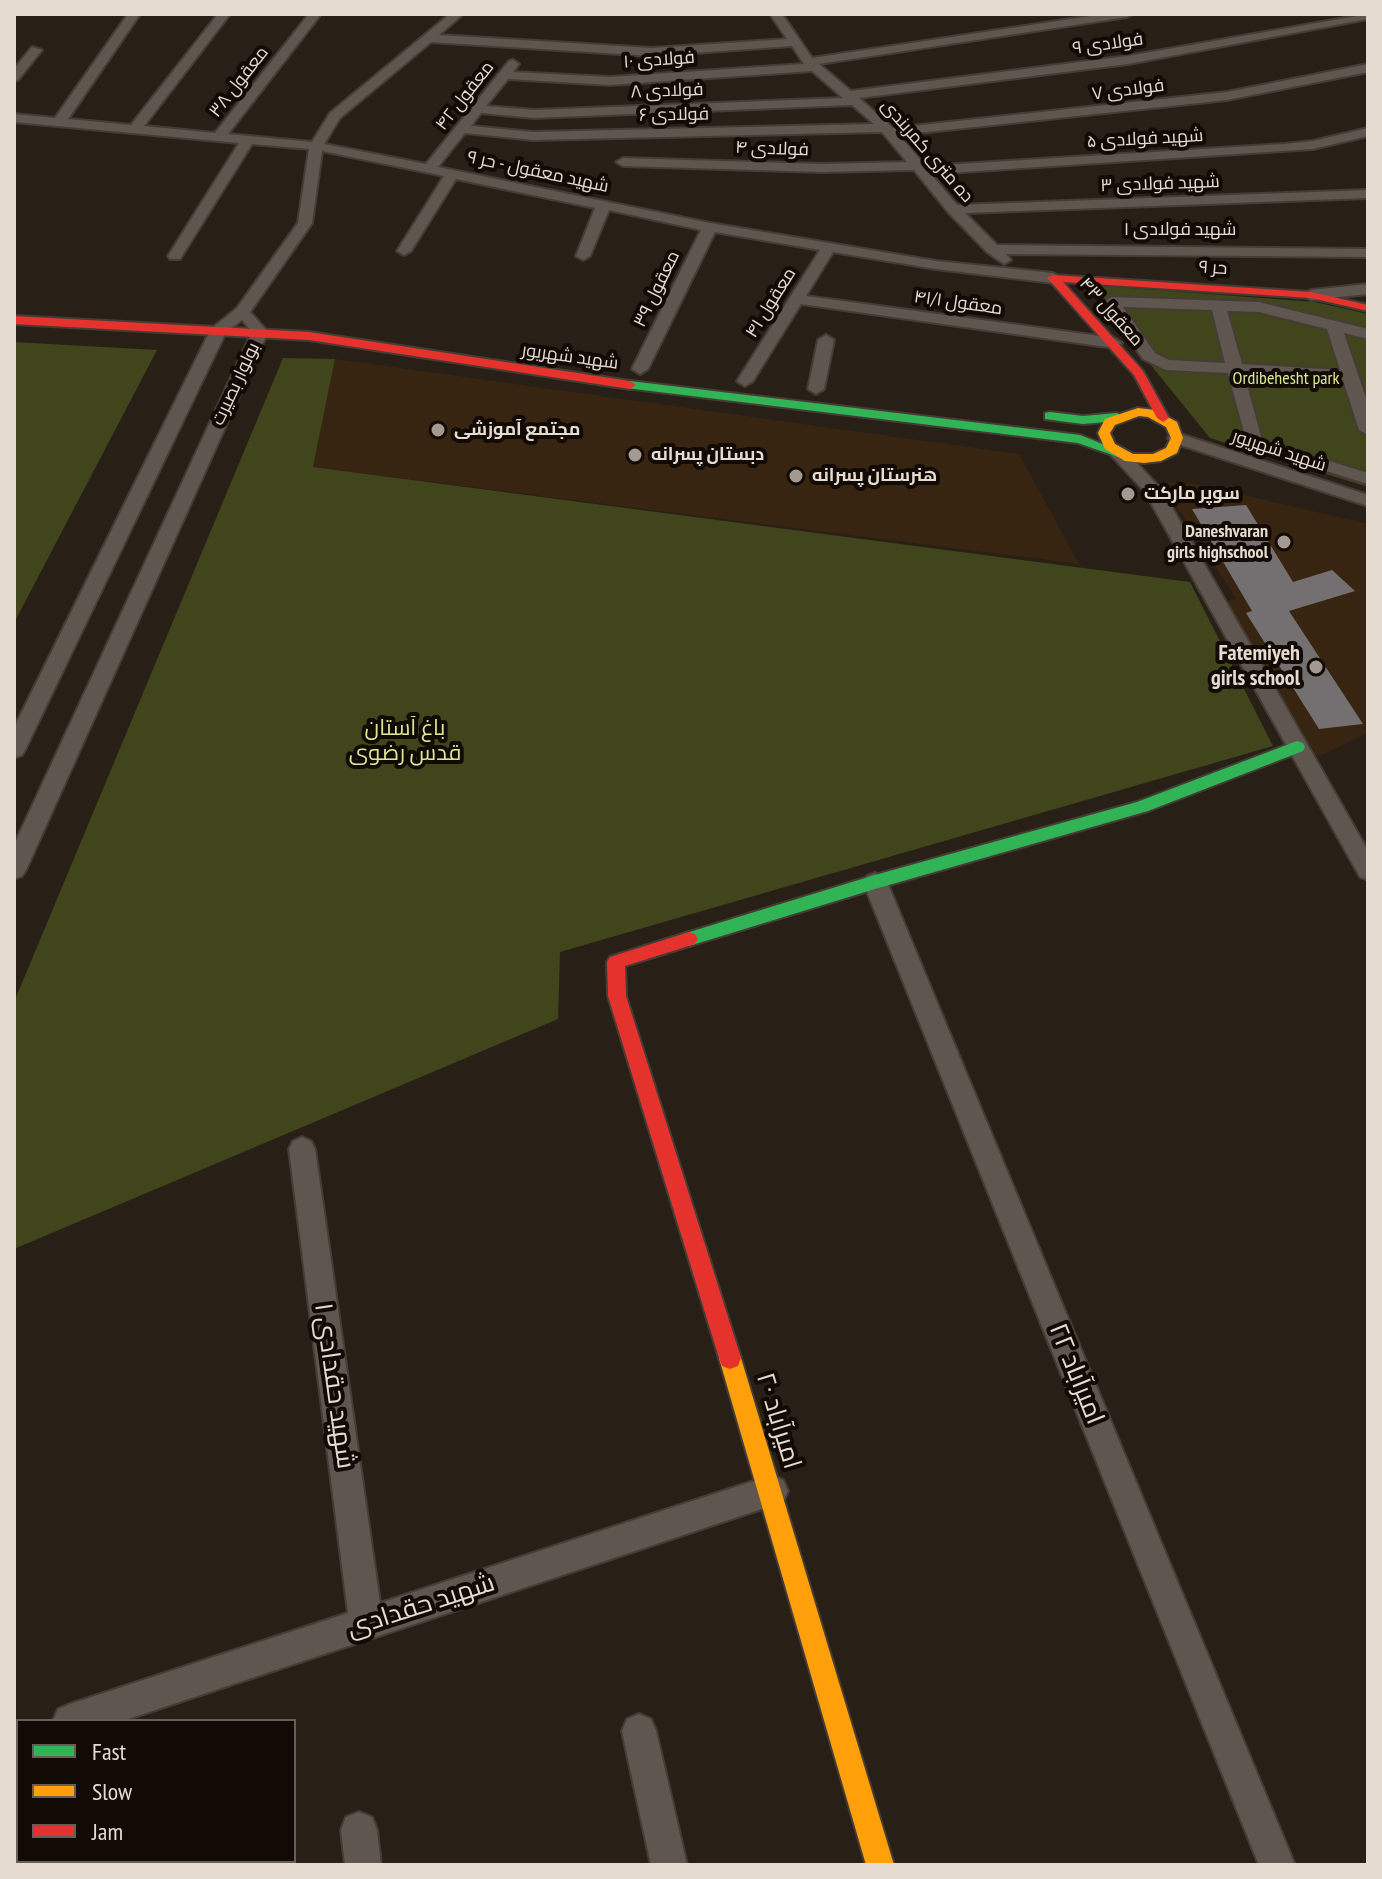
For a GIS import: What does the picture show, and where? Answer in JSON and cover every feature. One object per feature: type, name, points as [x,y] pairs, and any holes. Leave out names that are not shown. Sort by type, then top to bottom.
[{"type":"street","points":[[59,122],[134,14]]},
{"type":"street","points":[[136,127],[224,14]]},
{"type":"street","name":"معقول ۳۸","points":[[220,135],[315,14]]},
{"type":"street","points":[[243,311],[305,223],[316,146],[335,116],[457,14]]},
{"type":"street","points":[[776,15],[795,14]]},
{"type":"street","name":"فولادی ۱۰","points":[[505,75],[610,81],[812,65],[1127,14]]},
{"type":"street","name":"ده متری کمربندی","points":[[776,15],[812,65],[888,130],[953,209],[1020,276]]},
{"type":"street","name":"فولادی ۹","points":[[854,98],[1128,60],[1368,16]]},
{"type":"street","points":[[429,38],[652,52],[795,42]]},
{"type":"street","name":"معقول ۴۲","points":[[430,168],[526,45]]},
{"type":"street","points":[[14,77],[36,50]]},
{"type":"street","name":"فولادی ۷","points":[[888,130],[1227,96],[1368,68]]},
{"type":"street","name":"فولادی ۸","points":[[479,109],[534,114],[854,98]]},
{"type":"street","name":"شهید معقول - حر ۹","points":[[14,118],[316,146],[710,227],[1020,276],[1053,278]]},
{"type":"street","name":"فولادی ۶","points":[[463,129],[533,136],[888,130]]},
{"type":"street","name":"شهید فولادی ۵","points":[[921,168],[1284,148],[1313,145],[1368,132]]},
{"type":"street","points":[[175,256],[249,138]]},
{"type":"street","name":"فولادی ۴","points":[[623,162],[921,168]]},
{"type":"street","points":[[404,251],[453,173]]},
{"type":"street","name":"شهید فولادی ۳","points":[[953,209],[1368,194]]},
{"type":"street","points":[[583,256],[604,204]]},
{"type":"street","name":"معقول ۳۹","points":[[640,369],[710,227]]},
{"type":"street","name":"معقول ۴۱","points":[[745,381],[829,247]]},
{"type":"street","name":"شهید فولادی ۱","points":[[992,249],[1368,253]]},
{"type":"street","name":"حر ۹","points":[[1053,278],[1311,295],[1368,308]]},
{"type":"street","name":"معقول ۴۳","points":[[1053,278],[1139,374],[1163,418]]},
{"type":"street","points":[[1311,295],[1368,289]]},
{"type":"street","name":"معقول ۴۱/۱","points":[[798,299],[1114,343]]},
{"type":"street","points":[[1350,375],[1166,365],[1149,356],[1112,302],[1259,307],[1368,334]]},
{"type":"street","points":[[14,304],[119,307]]},
{"type":"street","points":[[1218,305],[1254,443],[1368,479]]},
{"type":"street","name":"شهید شهریور","points":[[212,310],[243,311],[640,369],[1083,420],[1121,416]]},
{"type":"street","name":"بولوار بصیرت","points":[[14,750],[219,329],[243,311],[260,332],[17,857]]},
{"type":"street","name":"شهید شهریور","points":[[14,320],[309,336],[565,377],[1080,439],[1118,453]]},
{"type":"street","points":[[1334,326],[1366,420]]},
{"type":"street","points":[[816,389],[826,340]]},
{"type":"street","name":"معقول ۴۳","points":[[1121,416],[1139,374]]},
{"type":"street","points":[[1118,453],[1130,458],[1156,458],[1172,450],[1177,438],[1172,425],[1151,413],[1121,416],[1110,422],[1104,433],[1110,446],[1153,490],[1368,871]]},
{"type":"street","name":"شهید شهریور","points":[[1177,438],[1368,501]]},
{"type":"street","points":[[1153,490],[1156,458]]},
{"type":"street","points":[[875,882],[1142,807],[1297,747]]},
{"type":"street","name":"امیرآباد ۲۰","points":[[875,882],[616,962],[617,996],[772,1491],[880,1865]]},
{"type":"street","name":"امیرآباد ۲۲","points":[[875,882],[1277,1865]]},
{"type":"street","name":"شهید حقدادی ۱","points":[[302,1149],[366,1623]]},
{"type":"street","name":"شهید حقدادی","points":[[76,1719],[772,1491]]},
{"type":"street","points":[[639,1731],[669,1865]]},
{"type":"shaded area","points":[[335,359],[1019,454],[1079,564],[313,467]]},
{"type":"shaded area","points":[[1168,482],[1192,483],[1368,524],[1368,733],[1317,757],[1227,602],[1236,598],[1166,490]]},
{"type":"green space","name":"Ordibehesht park","points":[[1103,286],[1315,302],[1368,314],[1368,487],[1210,438],[1089,289]]},
{"type":"green space","points":[[14,342],[157,350],[14,623]]},
{"type":"green space","name":"باغ آستان قدس رضوی","points":[[283,358],[335,359],[313,467],[1190,582],[1273,746],[560,952],[558,1019],[14,1249],[14,1002]]},
{"type":"building","points":[[1246,505],[1293,582],[1332,570],[1355,591],[1289,611],[1363,724],[1319,729],[1246,613],[1252,611],[1192,509]]},
{"type":"traffic: fast","points":[[630,385],[1080,439],[1118,453]]},
{"type":"traffic: fast","points":[[1050,416],[1083,420],[1117,417]]},
{"type":"traffic: fast","points":[[689,939],[875,882],[1142,807],[1297,747]]},
{"type":"traffic: slow","points":[[1138,412],[1151,413],[1172,425],[1177,438],[1172,450],[1156,458],[1144,459],[1130,458],[1110,446],[1104,433],[1110,422],[1138,412]]},
{"type":"traffic: slow","points":[[730,1358],[880,1865]]},
{"type":"traffic: jam","points":[[1053,278],[1311,295],[1368,308]]},
{"type":"traffic: jam","points":[[1053,278],[1139,374],[1163,418]]},
{"type":"traffic: jam","points":[[14,320],[309,336],[630,385]]},
{"type":"traffic: jam","points":[[689,939],[616,962],[617,996],[730,1358]]},
{"type":"place","name":"مجتمع آموزشی","points":[[438,430]]},
{"type":"place","name":"دبستان پسرانه","points":[[635,455]]},
{"type":"place","name":"هنرستان پسرانه","points":[[796,476]]},
{"type":"place","name":"سوپر مارکت","points":[[1128,494]]},
{"type":"place","name":"Daneshvaran girls highschool","points":[[1284,542]]},
{"type":"place","name":"Fatemiyeh girls school","points":[[1316,667]]}]
